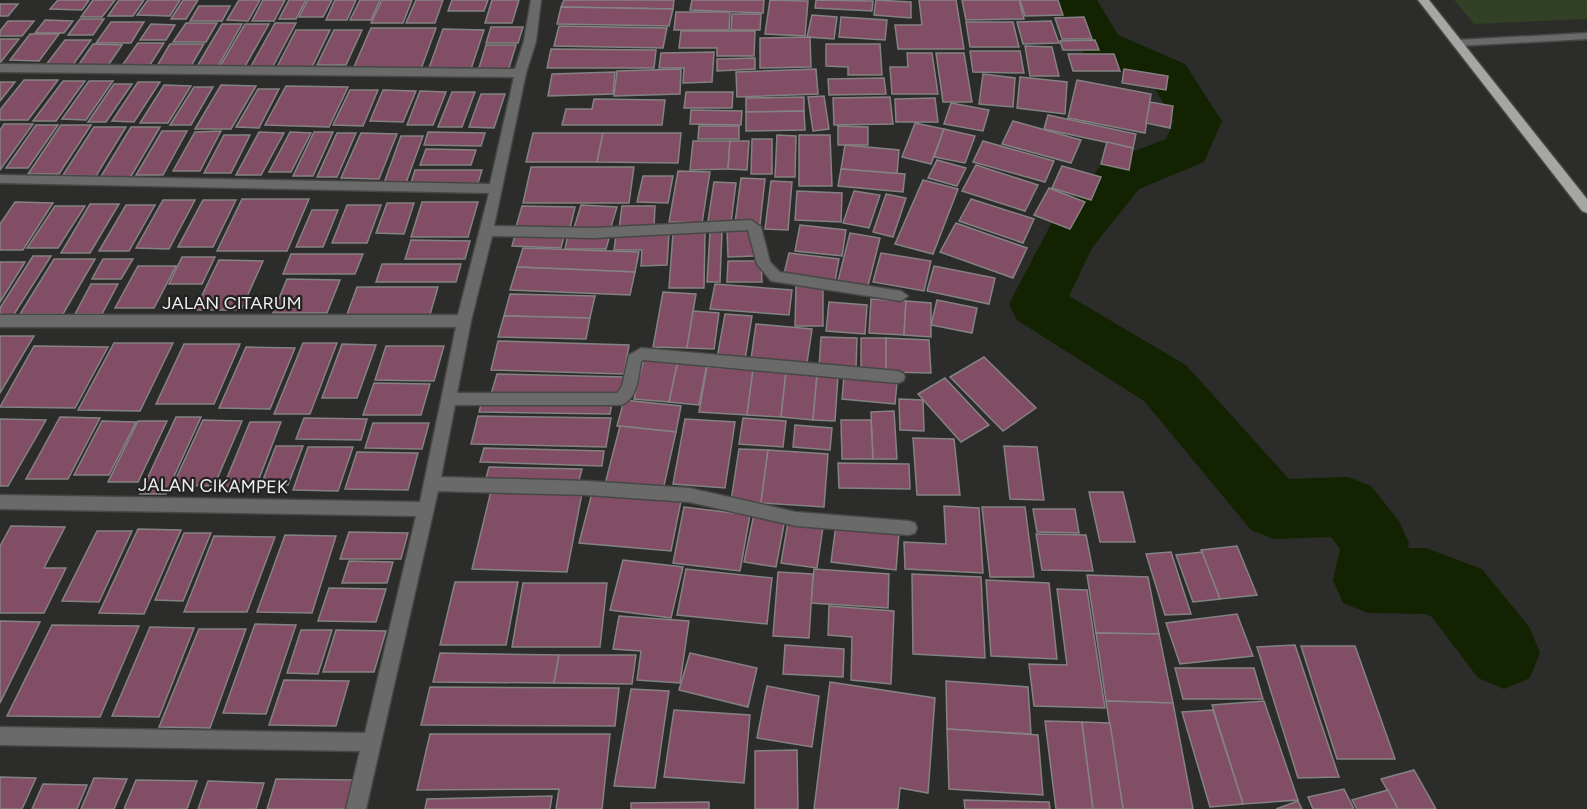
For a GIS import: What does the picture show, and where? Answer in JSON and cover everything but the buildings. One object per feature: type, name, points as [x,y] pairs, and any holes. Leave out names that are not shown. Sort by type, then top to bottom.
[{"type":"main road","points":[[1423,0],[1587,208]]},
{"type":"street","points":[[356,809],[432,484],[464,321],[488,231],[520,73],[530,41],[536,0]]},
{"type":"street","points":[[1457,43],[1587,36]]},
{"type":"street","points":[[0,68],[520,73]]},
{"type":"street","points":[[0,179],[496,189]]},
{"type":"street","points":[[488,231],[594,233],[751,225],[754,227],[764,264],[776,277],[901,296]]},
{"type":"street","name":"JALAN CITARUM","points":[[0,321],[464,321]]},
{"type":"street","points":[[449,399],[621,399],[628,388],[634,359],[641,354],[898,376]]},
{"type":"street","points":[[432,484],[587,488],[689,495],[796,519],[909,528]]},
{"type":"street","name":"JALAN CIKAMPEK","points":[[0,502],[425,509]]},
{"type":"street","points":[[0,736],[372,742]]},
{"type":"green space","points":[[1454,0],[1587,0],[1587,19],[1474,24]]},
{"type":"waterway","points":[[1075,0],[1101,45],[1169,74],[1198,121],[1186,150],[1121,176],[1070,238],[1037,304],[1165,383],[1274,509],[1348,507],[1375,543],[1368,580],[1426,581],[1457,593],[1504,653]]}]
